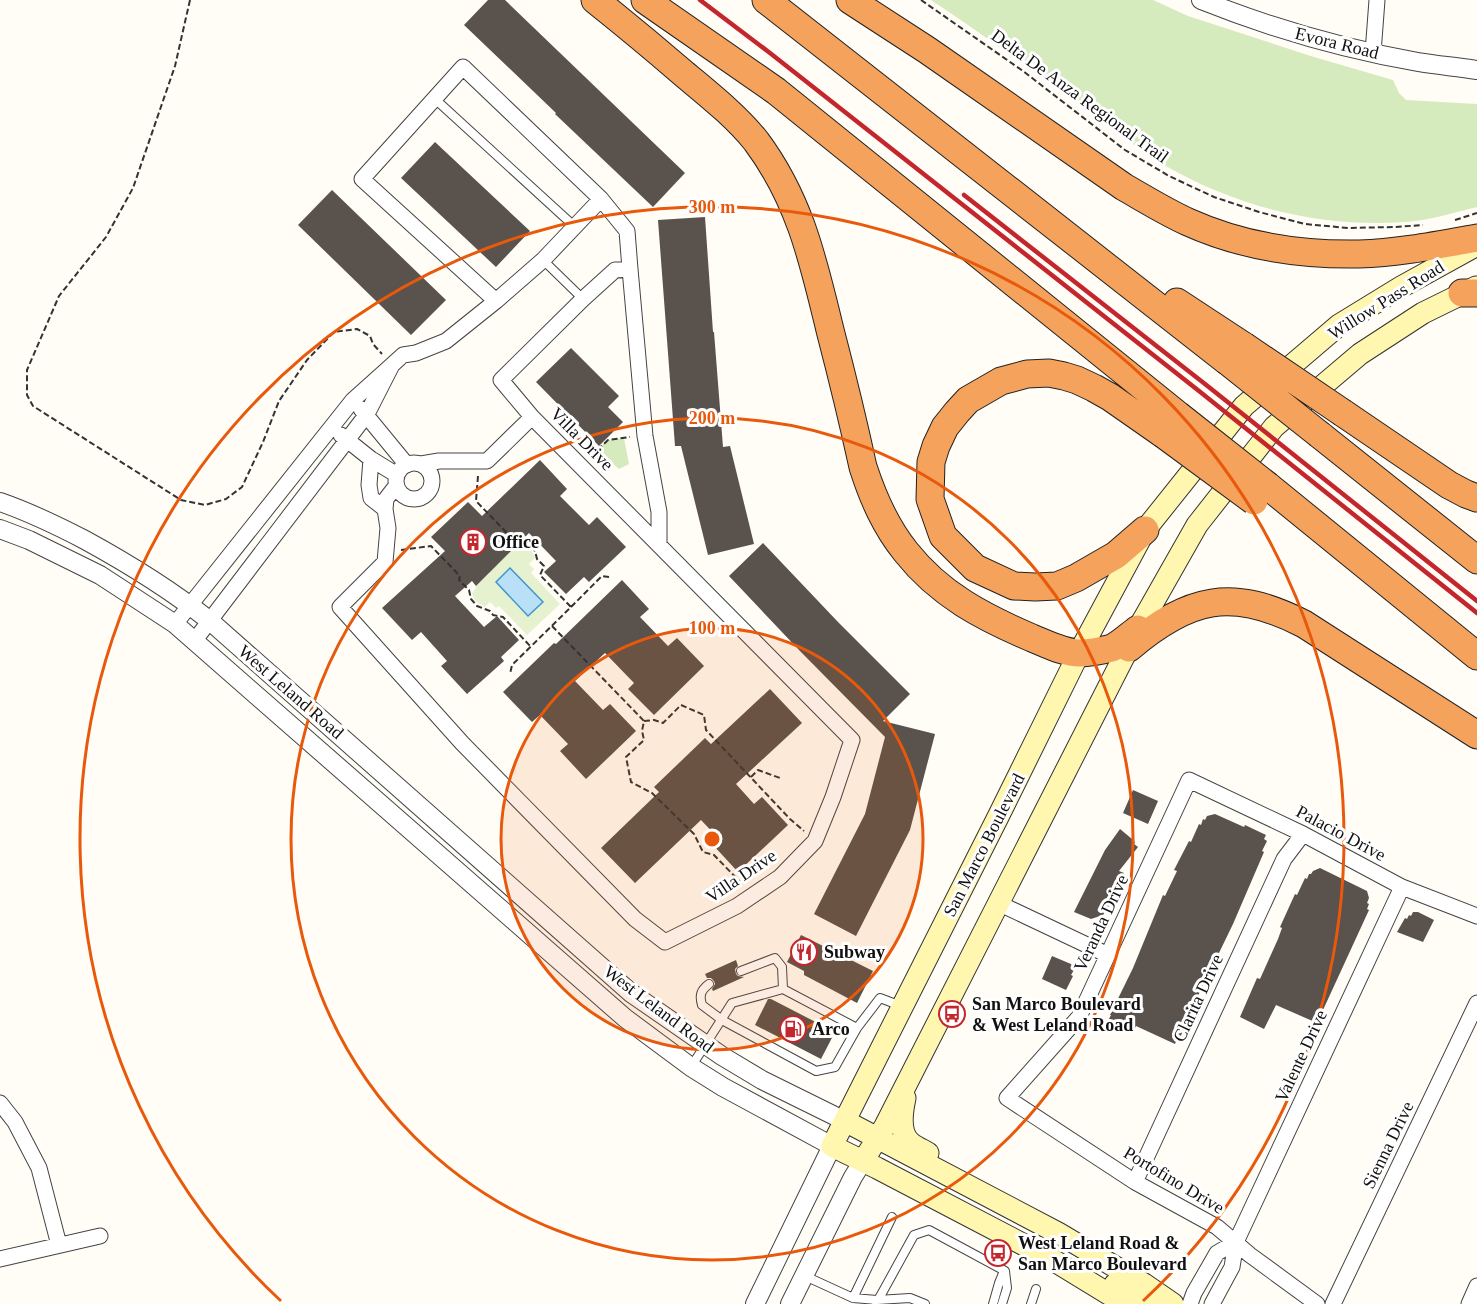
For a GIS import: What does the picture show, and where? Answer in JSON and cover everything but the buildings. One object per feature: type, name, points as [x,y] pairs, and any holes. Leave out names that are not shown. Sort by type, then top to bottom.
[{"type":"highway","points":[[595,0],[715,99],[755,140],[771,163],[798,215],[812,257],[863,467],[873,498],[887,525],[906,552],[929,578],[979,614],[1055,648],[1079,653],[1112,648],[1146,634],[1170,618],[1191,608],[1213,603],[1236,602],[1257,605],[1304,624],[1477,735]]},
{"type":"highway","points":[[645,0],[776,91],[1171,424],[1477,656]]},
{"type":"highway","points":[[766,0],[947,142],[1235,354],[1320,435],[1477,560]]},
{"type":"highway","points":[[850,0],[927,50],[1124,187],[1155,206],[1201,227],[1257,244],[1324,254],[1397,251],[1477,238]]},
{"type":"highway","points":[[1235,354],[1343,413],[1449,485],[1477,498]]},
{"type":"highway","points":[[1145,530],[1116,555],[1076,578],[1057,586],[1014,586],[975,568],[943,536],[930,499],[931,462],[945,427],[968,400],[1001,381],[1027,374],[1049,373],[1064,376],[1171,424]]},
{"type":"main road","name":"Willow Pass Road","points":[[1244,406],[1339,325],[1477,245]]},
{"type":"main road","name":"Willow Pass Road","points":[[1133,639],[1197,525],[1274,427],[1360,354],[1423,313],[1472,291]]},
{"type":"main road","name":"San Marco Boulevard","points":[[832,1146],[1079,653],[1145,530],[1244,406]]},
{"type":"main road","points":[[862,1161],[877,1138],[909,1077],[1133,639]]},
{"type":"main road","points":[[909,1077],[902,1118],[902,1127],[908,1141],[1004,1193],[1058,1233]]},
{"type":"main road","name":"West Leland Road","points":[[845,1121],[1058,1233],[1173,1304]]},
{"type":"main road","name":"West Leland Road","points":[[832,1146],[1053,1260],[1125,1304]]},
{"type":"main road","points":[[1053,1260],[1077,1261],[1147,1304]]},
{"type":"street","name":"Evora Road","points":[[1201,0],[1273,27],[1314,39],[1418,62],[1477,70]]},
{"type":"street","points":[[1373,53],[1377,0]]},
{"type":"street","points":[[496,301],[362,179],[463,67],[602,199],[627,231],[645,436],[658,512],[658,544]]},
{"type":"street","points":[[175,624],[353,400],[403,355],[416,353],[446,341],[496,301],[543,260],[602,199]]},
{"type":"street","points":[[532,417],[501,380],[615,270],[630,268]]},
{"type":"street","points":[[195,640],[367,414],[392,365]]},
{"type":"street","points":[[353,400],[367,414],[405,478]]},
{"type":"street","name":"Villa Drive","points":[[405,478],[386,500],[388,528],[386,562],[340,607],[462,743],[635,919],[665,942],[753,896],[780,877],[815,841],[852,740],[532,417],[487,461],[480,461]]},
{"type":"street","points":[[332,426],[371,459],[405,478]]},
{"type":"street","points":[[371,459],[369,485],[371,498],[386,509]]},
{"type":"street","points":[[405,478],[439,461],[480,461]]},
{"type":"street","name":"Villa Drive","points":[[388,528],[405,478]]},
{"type":"street","name":"West Leland Road","points":[[0,502],[55,524],[123,560],[189,604],[631,993],[705,1045],[762,1080],[845,1121]]},
{"type":"street","name":"West Leland Road","points":[[0,529],[29,540],[100,575],[175,624],[625,1018],[723,1087],[832,1146]]},
{"type":"street","name":"Palacio Drive","points":[[1189,780],[1303,834],[1402,887],[1477,916]]},
{"type":"street","name":"Veranda Drive","points":[[1007,1098],[1079,1017],[1189,780]]},
{"type":"street","name":"Clarita Drive","points":[[1135,1182],[1284,859],[1303,834]]},
{"type":"street","name":"Valente Drive","points":[[1212,1304],[1232,1267],[1236,1242],[1402,887]]},
{"type":"street","points":[[998,903],[1108,955]]},
{"type":"street","name":"Sienna Drive","points":[[1333,1304],[1477,1003]]},
{"type":"street","name":"Portofino Drive","points":[[1007,1098],[1135,1182],[1217,1227],[1250,1255],[1317,1304]]},
{"type":"street","points":[[0,1103],[15,1122],[39,1168],[59,1245]]},
{"type":"street","name":"San Marco Boulevard","points":[[755,1304],[832,1146]]},
{"type":"street","points":[[790,1304],[862,1161]]},
{"type":"street","points":[[0,1259],[100,1236]]},
{"type":"street","name":"Valente Drive","points":[[1190,1304],[1217,1253],[1236,1242]]},
{"type":"street","points":[[1468,1304],[1477,1286]]},
{"type":"lane","points":[[435,99],[574,226]]},
{"type":"lane","points":[[543,260],[583,299]]},
{"type":"lane","points":[[741,971],[776,958],[782,967],[783,989]]},
{"type":"lane","points":[[710,984],[703,989],[700,997],[702,1005],[722,1020],[816,1071],[835,1066],[857,1028],[880,998],[903,1006]]},
{"type":"lane","points":[[691,1066],[732,1003],[783,989],[857,1028]]},
{"type":"lane","points":[[853,1298],[892,1217]]},
{"type":"lane","points":[[876,1302],[914,1235],[929,1230],[1005,1270]]},
{"type":"lane","points":[[993,1304],[1005,1270]]},
{"type":"lane","points":[[1002,1304],[1007,1288],[1005,1270]]},
{"type":"lane","points":[[804,1275],[853,1298],[876,1302],[910,1298],[925,1304]]},
{"type":"lane","points":[[1030,1304],[1036,1289]]},
{"type":"path","points":[[190,0],[175,66],[133,188],[106,237],[59,296],[27,370],[27,395],[33,406],[181,500],[205,505],[226,499],[242,487],[279,401],[307,360],[334,332],[357,329],[370,336],[373,344],[392,365]]},
{"type":"path","name":"Delta De Anza Regional Trail","points":[[921,0],[1023,71],[1125,150],[1169,176],[1214,197],[1305,224],[1348,228],[1425,225]]},
{"type":"path","points":[[1455,220],[1477,213]]},
{"type":"path","points":[[581,465],[608,440],[645,436]]},
{"type":"path","points":[[480,461],[476,501],[506,532],[508,531],[518,541],[529,545],[535,551],[537,559],[544,566],[540,575],[571,607]]},
{"type":"path","points":[[386,552],[431,546],[460,576],[459,579],[469,590],[471,600],[493,615],[503,617],[531,647]]},
{"type":"path","points":[[510,674],[513,665],[602,576],[609,578]]},
{"type":"path","points":[[552,626],[644,721]]},
{"type":"path","points":[[644,721],[654,720],[663,723],[681,705],[704,715],[706,730],[790,819],[815,841]]},
{"type":"path","points":[[644,721],[642,731],[645,740],[626,757],[631,782],[652,793],[694,834],[703,852],[714,855],[753,896]]},
{"type":"path","points":[[751,778],[758,770],[780,778]]},
{"type":"green space","points":[[931,0],[1153,0],[1188,16],[1393,80],[1399,93],[1406,100],[1477,104],[1477,207],[1415,221],[1345,222],[1286,213],[1228,195],[1200,184],[1162,163]]},
{"type":"green space","points":[[624,438],[629,464],[619,469],[597,450],[608,440]]},
{"type":"green space","points":[[523,545],[531,549],[535,558],[529,564],[534,569],[531,573],[560,604],[527,635],[499,606],[496,608],[490,602],[485,607],[475,601],[472,593],[490,573],[483,565],[501,561],[514,548],[518,550]]},
{"type":"water","points":[[510,568],[543,602],[528,616],[496,582]]},
{"type":"railway","points":[[700,0],[1199,391],[1477,613]]},
{"type":"railway","points":[[964,195],[1477,601]]},
{"type":"place","name":"Office","points":[[473,542]]},
{"type":"place","name":"Subway","points":[[804,952]]},
{"type":"place","name":"San Marco Boulevard & West Leland Road","points":[[952,1014]]},
{"type":"place","name":"Arco","points":[[793,1029]]},
{"type":"place","name":"West Leland Road & San Marco Boulevard","points":[[998,1253]]}]
